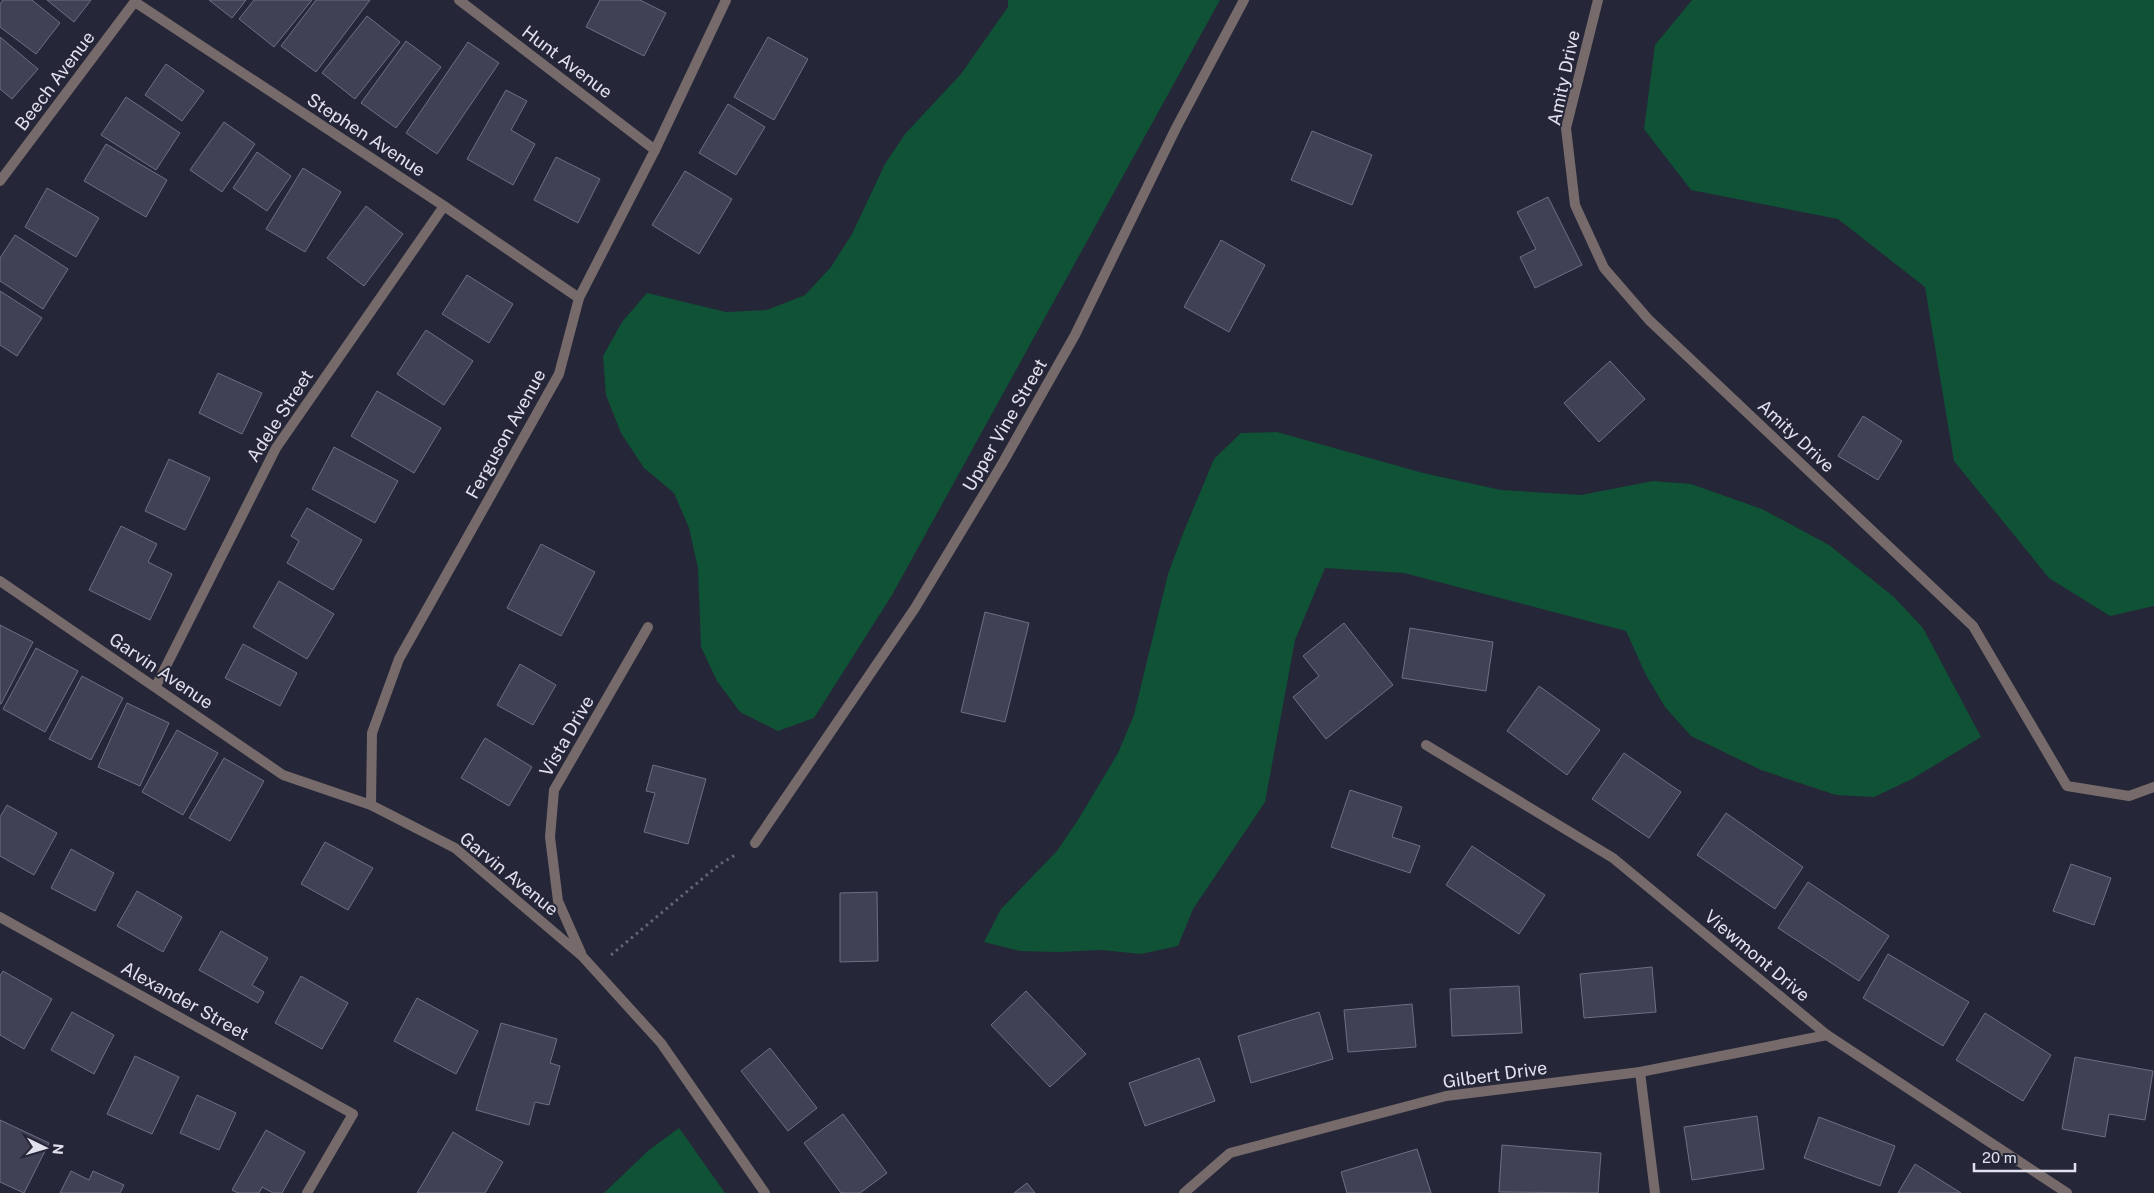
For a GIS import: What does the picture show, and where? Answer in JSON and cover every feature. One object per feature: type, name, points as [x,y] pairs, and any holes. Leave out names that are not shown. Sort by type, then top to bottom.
[{"type":"street","name":"Hunt Avenue","points":[[459,0],[656,150]]},
{"type":"street","name":"Ferguson Avenue","points":[[371,804],[372,733],[399,660],[560,374],[579,298],[656,150],[726,0]]},
{"type":"street","name":"Upper Vine Street","points":[[754,843],[916,608],[1002,464],[1075,335],[1176,128],[1244,0]]},
{"type":"street","name":"Amity Drive","points":[[1598,0],[1566,128],[1575,205],[1604,268],[1649,320],[1973,626],[2067,786],[2129,796],[2154,787]]},
{"type":"street","name":"Beech Avenue","points":[[0,181],[135,1]]},
{"type":"street","name":"Stephen Avenue","points":[[135,1],[579,298]]},
{"type":"street","name":"Adele Street","points":[[156,686],[276,448],[444,206]]},
{"type":"street","name":"Garvin Avenue","points":[[0,581],[156,686],[283,775],[371,804],[455,848],[582,956],[661,1043],[765,1193]]},
{"type":"street","name":"Vista Drive","points":[[582,956],[558,901],[550,837],[554,790],[648,627]]},
{"type":"street","name":"Viewmont Drive","points":[[1426,745],[1613,858],[1827,1035],[2067,1193]]},
{"type":"street","name":"Alexander Street","points":[[0,917],[353,1114],[307,1193]]},
{"type":"street","name":"Gilbert Drive","points":[[1184,1193],[1230,1153],[1446,1096],[1640,1072],[1827,1035]]},
{"type":"street","points":[[1640,1072],[1655,1193]]},
{"type":"path","points":[[607,958],[720,864]]},
{"type":"green space","points":[[1008,0],[1220,0],[892,595],[814,718],[778,731],[740,712],[717,681],[701,647],[698,568],[689,528],[674,493],[644,468],[621,433],[606,395],[603,356],[622,322],[647,293],[726,312],[767,310],[805,295],[831,267],[852,234],[885,164],[905,134],[961,74],[1008,7]]},
{"type":"green space","points":[[1692,0],[2154,0],[2154,606],[2110,616],[2049,578],[1954,461],[1925,287],[1838,219],[1691,190],[1644,129],[1655,45]]},
{"type":"green space","points":[[1277,432],[1423,473],[1501,490],[1581,495],[1653,481],[1691,484],[1762,509],[1829,545],[1894,597],[1923,628],[1981,737],[1912,779],[1874,797],[1836,795],[1761,770],[1691,736],[1665,707],[1646,675],[1626,631],[1404,573],[1325,568],[1295,640],[1265,802],[1193,909],[1178,946],[1141,954],[1101,950],[1020,951],[984,942],[1001,909],[1057,851],[1118,753],[1134,715],[1168,574],[1214,459],[1241,433]]},
{"type":"green space","points":[[679,1128],[725,1193],[604,1193],[649,1150]]},
{"type":"building","points":[[3,0],[32,0],[60,23],[36,54],[0,27],[0,4]]},
{"type":"building","points":[[47,0],[91,0],[74,22]]},
{"type":"building","points":[[209,0],[246,0],[232,18]]},
{"type":"building","points":[[254,0],[312,0],[274,47],[239,19]]},
{"type":"building","points":[[316,0],[370,0],[316,72],[281,46]]},
{"type":"building","points":[[600,0],[640,0],[666,13],[644,56],[586,27]]},
{"type":"building","points":[[367,16],[400,42],[355,99],[322,73]]},
{"type":"building","points":[[0,37],[38,69],[12,99],[0,89]]},
{"type":"building","points":[[768,37],[808,59],[774,120],[734,97]]},
{"type":"building","points":[[406,41],[441,67],[396,128],[361,103]]},
{"type":"building","points":[[468,42],[499,63],[437,154],[406,133]]},
{"type":"building","points":[[166,64],[204,91],[182,121],[145,95]]},
{"type":"building","points":[[506,90],[527,101],[511,130],[535,144],[513,185],[467,159]]},
{"type":"building","points":[[126,97],[180,133],[156,170],[101,135]]},
{"type":"building","points":[[728,104],[765,127],[736,175],[699,153]]},
{"type":"building","points":[[224,122],[255,144],[222,192],[190,170]]},
{"type":"building","points":[[1312,131],[1372,155],[1352,205],[1291,180]]},
{"type":"building","points":[[106,144],[167,180],[146,217],[84,181]]},
{"type":"building","points":[[257,152],[291,176],[267,211],[233,188]]},
{"type":"building","points":[[556,157],[600,179],[578,223],[534,200]]},
{"type":"building","points":[[303,168],[341,192],[305,252],[266,229]]},
{"type":"building","points":[[685,171],[732,199],[699,254],[652,225]]},
{"type":"building","points":[[47,188],[99,218],[76,257],[25,227]]},
{"type":"building","points":[[1548,197],[1582,265],[1535,288],[1520,257],[1536,249],[1517,212]]},
{"type":"building","points":[[366,206],[403,234],[364,286],[327,258]]},
{"type":"building","points":[[15,235],[68,269],[43,309],[0,281],[0,258]]},
{"type":"building","points":[[1221,240],[1265,265],[1229,332],[1184,307]]},
{"type":"building","points":[[467,275],[513,304],[489,343],[442,314]]},
{"type":"building","points":[[0,291],[42,318],[17,356],[0,345]]},
{"type":"building","points":[[426,330],[473,361],[444,405],[397,374]]},
{"type":"building","points":[[1610,361],[1645,399],[1599,442],[1564,403]]},
{"type":"building","points":[[218,373],[262,393],[242,434],[199,413]]},
{"type":"building","points":[[377,391],[441,428],[414,473],[351,436]]},
{"type":"building","points":[[1863,416],[1902,441],[1878,480],[1838,456]]},
{"type":"building","points":[[334,447],[398,481],[375,523],[312,489]]},
{"type":"building","points":[[169,459],[210,478],[185,530],[145,511]]},
{"type":"building","points":[[307,508],[362,540],[333,590],[287,563],[299,541],[291,536]]},
{"type":"building","points":[[121,526],[157,544],[148,562],[172,574],[150,620],[89,590]]},
{"type":"building","points":[[541,544],[595,572],[561,636],[507,608]]},
{"type":"building","points":[[279,581],[334,614],[307,659],[253,627]]},
{"type":"building","points":[[985,612],[1029,623],[1005,722],[961,712]]},
{"type":"building","points":[[1344,623],[1393,685],[1326,739],[1293,697],[1319,676],[1303,656]]},
{"type":"building","points":[[0,625],[33,642],[1,704],[0,704]]},
{"type":"building","points":[[1410,628],[1493,642],[1486,691],[1402,678]]},
{"type":"building","points":[[243,644],[297,673],[280,706],[225,678]]},
{"type":"building","points":[[36,648],[78,671],[45,732],[3,709]]},
{"type":"building","points":[[520,664],[556,685],[533,725],[497,705]]},
{"type":"building","points":[[82,676],[123,698],[91,760],[49,739]]},
{"type":"building","points":[[1539,686],[1600,730],[1567,775],[1507,731]]},
{"type":"building","points":[[127,703],[169,723],[140,786],[98,767]]},
{"type":"building","points":[[177,730],[218,753],[183,815],[142,792]]},
{"type":"building","points":[[485,738],[532,767],[509,806],[461,778]]},
{"type":"building","points":[[1624,753],[1681,792],[1649,838],[1592,799]]},
{"type":"building","points":[[224,758],[264,781],[230,841],[189,818]]},
{"type":"building","points":[[653,765],[706,779],[688,844],[644,832],[655,793],[646,791]]},
{"type":"building","points":[[1350,790],[1402,807],[1392,837],[1420,846],[1410,873],[1331,847]]},
{"type":"building","points":[[7,805],[57,833],[34,875],[0,856],[0,817]]},
{"type":"building","points":[[1726,813],[1803,867],[1775,909],[1697,855]]},
{"type":"building","points":[[325,842],[373,868],[348,910],[301,884]]},
{"type":"building","points":[[1472,846],[1545,895],[1519,934],[1446,885]]},
{"type":"building","points":[[71,849],[114,873],[95,911],[51,888]]},
{"type":"building","points":[[2071,864],[2111,878],[2094,925],[2053,911]]},
{"type":"building","points":[[1808,882],[1889,936],[1859,981],[1778,928]]},
{"type":"building","points":[[137,891],[182,917],[163,952],[117,926]]},
{"type":"building","points":[[877,892],[878,961],[840,962],[840,893]]},
{"type":"building","points":[[221,931],[268,958],[252,985],[264,992],[258,1003],[199,970]]},
{"type":"building","points":[[1888,954],[1969,1002],[1943,1046],[1863,998]]},
{"type":"building","points":[[1652,967],[1656,1012],[1584,1018],[1580,974]]},
{"type":"building","points":[[3,971],[52,999],[24,1049],[0,1035],[0,976]]},
{"type":"building","points":[[301,976],[348,1003],[322,1049],[275,1023]]},
{"type":"building","points":[[1519,986],[1522,1033],[1452,1036],[1450,989]]},
{"type":"building","points":[[1026,991],[1086,1054],[1050,1087],[991,1025]]},
{"type":"building","points":[[417,998],[478,1031],[456,1074],[394,1041]]},
{"type":"building","points":[[1412,1004],[1416,1047],[1348,1052],[1344,1010]]},
{"type":"building","points":[[72,1012],[114,1035],[94,1074],[51,1050]]},
{"type":"building","points":[[1319,1012],[1333,1059],[1251,1083],[1238,1036]]},
{"type":"building","points":[[1985,1013],[2051,1055],[2023,1101],[1956,1060]]},
{"type":"building","points":[[501,1023],[557,1039],[550,1063],[560,1066],[549,1105],[535,1102],[529,1125],[476,1110]]},
{"type":"building","points":[[770,1048],[817,1108],[788,1131],[741,1071]]},
{"type":"building","points":[[135,1056],[179,1077],[152,1134],[107,1114]]},
{"type":"building","points":[[2075,1057],[2153,1071],[2145,1120],[2109,1114],[2105,1137],[2062,1129]]},
{"type":"building","points":[[1199,1058],[1215,1101],[1145,1126],[1129,1083]]},
{"type":"building","points":[[197,1095],[236,1113],[219,1150],[180,1133]]},
{"type":"building","points":[[843,1114],[887,1173],[860,1193],[841,1193],[804,1143]]},
{"type":"building","points":[[1757,1116],[1764,1169],[1692,1180],[1684,1127]]},
{"type":"building","points":[[1819,1117],[1895,1146],[1880,1186],[1804,1158]]},
{"type":"building","points":[[0,1120],[49,1143],[24,1193],[0,1182]]},
{"type":"building","points":[[266,1130],[305,1152],[282,1193],[273,1193],[262,1187],[259,1193],[238,1193],[232,1190]]},
{"type":"building","points":[[453,1132],[503,1162],[485,1193],[417,1193]]},
{"type":"building","points":[[1502,1145],[1601,1153],[1598,1193],[1499,1192]]},
{"type":"building","points":[[1417,1149],[1431,1193],[1347,1193],[1341,1172]]},
{"type":"building","points":[[1915,1164],[1961,1193],[1898,1193]]},
{"type":"building","points":[[71,1171],[89,1180],[93,1171],[124,1185],[120,1193],[60,1193]]},
{"type":"building","points":[[1027,1183],[1035,1193],[1014,1193]]}]
